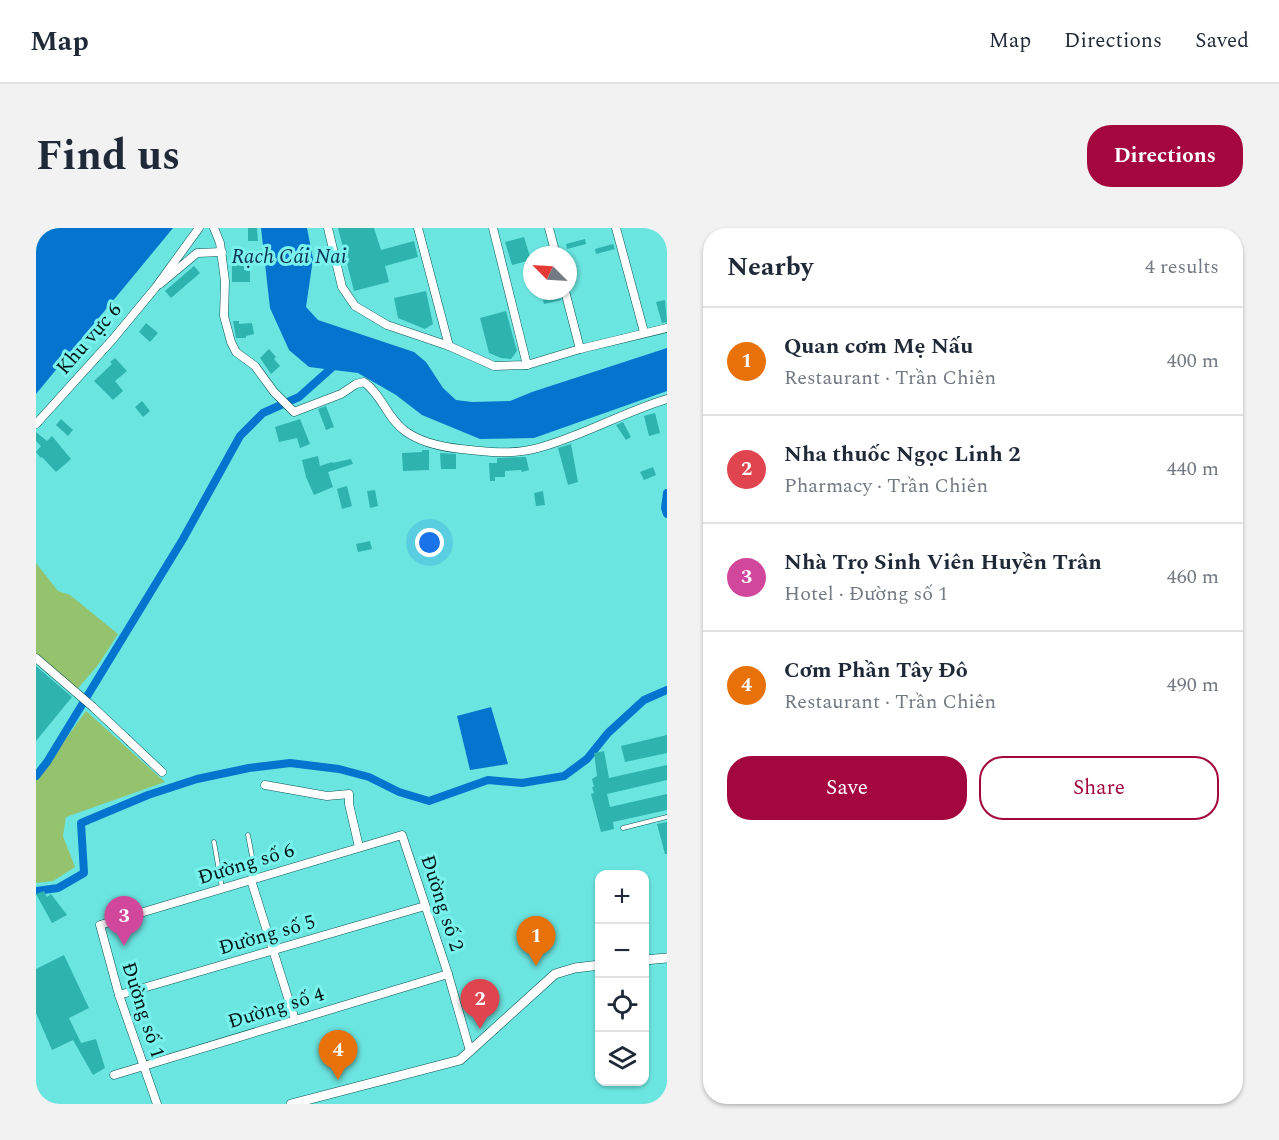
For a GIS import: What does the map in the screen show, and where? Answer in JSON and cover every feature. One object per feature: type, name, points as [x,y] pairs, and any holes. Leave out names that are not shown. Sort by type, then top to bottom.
[{"type":"street","name":"Khu vực 6","points":[[36,424],[113,339],[200,228]]},
{"type":"street","points":[[214,228],[222,252],[225,316],[231,342],[236,352],[255,366],[274,392],[294,412],[364,382],[374,389],[388,413],[404,430],[417,439],[443,447],[493,453],[537,449],[644,405],[667,399]]},
{"type":"street","points":[[328,228],[342,287],[355,306],[387,325],[449,346],[494,366],[527,365],[644,332],[667,328]]},
{"type":"street","points":[[418,228],[449,346]]},
{"type":"street","points":[[493,228],[527,365]]},
{"type":"street","points":[[549,228],[554,246]]},
{"type":"street","points":[[616,228],[644,332]]},
{"type":"street","points":[[156,287],[195,254],[222,252]]},
{"type":"street","points":[[567,300],[580,349]]},
{"type":"street","points":[[36,658],[162,772]]},
{"type":"street","points":[[265,784],[327,796],[349,794],[349,804],[359,848]]},
{"type":"street","name":"Đường số 6","points":[[100,925],[402,835]]},
{"type":"street","name":"Đường số 2","points":[[402,835],[448,975],[470,1051]]},
{"type":"street","points":[[254,879],[272,951],[295,1020]]},
{"type":"street","name":"Đường số 5","points":[[119,995],[425,906]]},
{"type":"street","name":"Đường số 1","points":[[100,925],[119,995],[157,1104]]},
{"type":"street","points":[[649,960],[667,958]]},
{"type":"street","points":[[291,1104],[460,1060],[555,974],[595,966]]},
{"type":"street","name":"Đường số 4","points":[[114,1075],[448,975]]},
{"type":"lane","points":[[623,828],[667,818]]},
{"type":"lane","points":[[248,835],[254,879]]},
{"type":"lane","points":[[214,842],[222,889]]},
{"type":"green space","points":[[36,563],[58,591],[70,595],[118,634],[98,665],[73,694],[36,660]]},
{"type":"green space","points":[[86,711],[165,782],[66,817],[63,836],[75,867],[53,881],[36,883],[36,780]]},
{"type":"water","points":[[36,228],[173,228],[36,394]]},
{"type":"water","name":"Rạch Cái Nai","points":[[261,228],[307,228],[313,259],[306,307],[318,320],[414,352],[426,362],[443,388],[456,400],[510,401],[667,348],[667,391],[534,438],[480,439],[422,415],[396,395],[358,373],[309,367],[289,350],[270,308]]},
{"type":"water","points":[[491,707],[508,764],[470,770],[457,716]]},
{"type":"building","points":[[248,228],[257,228],[258,241],[248,241]]},
{"type":"building","points":[[338,228],[374,228],[381,250],[414,241],[418,257],[385,266],[389,282],[354,291]]},
{"type":"building","points":[[524,237],[527,246],[523,246],[523,262],[512,265],[505,242]]},
{"type":"building","points":[[585,239],[586,244],[577,246],[566,246],[566,244]]},
{"type":"building","points":[[613,244],[615,249],[596,254],[595,249]]},
{"type":"building","points":[[244,256],[244,270],[250,270],[250,282],[232,282],[232,257]]},
{"type":"building","points":[[194,266],[200,273],[171,298],[165,291]]},
{"type":"building","points":[[426,291],[433,324],[425,329],[398,318],[394,298]]},
{"type":"building","points":[[543,300],[561,300],[544,304]]},
{"type":"building","points":[[665,300],[667,322],[662,323],[656,302]]},
{"type":"building","points":[[506,311],[517,351],[511,359],[489,353],[480,318]]},
{"type":"building","points":[[233,321],[239,321],[239,324],[252,323],[254,334],[246,338],[236,338]]},
{"type":"building","points":[[146,323],[158,333],[150,342],[139,332]]},
{"type":"building","points":[[269,349],[280,366],[271,374],[260,358]]},
{"type":"building","points":[[115,358],[127,371],[115,381],[123,391],[113,400],[94,381],[112,364],[110,362]]},
{"type":"building","points":[[142,401],[150,411],[143,417],[135,407]]},
{"type":"building","points":[[326,406],[334,427],[326,430],[318,409]]},
{"type":"building","points":[[655,413],[660,433],[649,436],[644,416]]},
{"type":"building","points":[[61,419],[73,430],[68,436],[56,425]]},
{"type":"building","points":[[300,419],[310,444],[300,448],[297,438],[279,442],[275,427]]},
{"type":"building","points":[[623,422],[631,437],[626,440],[616,425]]},
{"type":"building","points":[[36,432],[47,441],[52,436],[71,459],[56,472],[36,452],[41,446],[36,441]]},
{"type":"building","points":[[571,444],[578,482],[568,485],[558,448]]},
{"type":"building","points":[[422,450],[429,450],[429,470],[403,471],[402,453],[422,452]]},
{"type":"building","points":[[440,453],[456,454],[456,469],[441,469]]},
{"type":"building","points":[[318,456],[320,466],[351,459],[353,464],[328,472],[333,487],[314,495],[302,460]]},
{"type":"building","points":[[526,457],[529,470],[505,471],[505,477],[495,477],[495,481],[490,481],[489,463],[497,463],[497,458]]},
{"type":"building","points":[[653,467],[656,475],[644,480],[640,472]]},
{"type":"building","points":[[347,486],[352,506],[342,509],[337,489]]},
{"type":"building","points":[[375,490],[378,506],[370,508],[367,491]]},
{"type":"building","points":[[543,491],[545,505],[536,506],[534,493]]},
{"type":"building","points":[[370,541],[372,549],[358,552],[356,544]]},
{"type":"building","points":[[36,666],[72,697],[36,741]]},
{"type":"building","points":[[667,735],[667,753],[625,762],[621,746]]},
{"type":"building","points":[[604,751],[609,778],[667,765],[667,780],[607,794],[610,807],[667,794],[667,810],[613,822],[614,829],[601,832],[591,794],[594,793],[592,779],[597,776],[594,753]]},
{"type":"building","points":[[667,822],[667,854],[665,854],[657,824]]},
{"type":"building","points":[[44,891],[47,897],[51,894],[67,915],[52,923],[36,894]]},
{"type":"building","points":[[64,955],[89,1008],[69,1018],[81,1043],[96,1039],[105,1068],[93,1075],[73,1040],[52,1050],[36,1013],[36,969]]},
{"type":"waterway","points":[[36,776],[47,762],[183,539],[240,436],[263,413],[299,397],[336,364]]},
{"type":"waterway","points":[[667,493],[665,508],[667,514]]},
{"type":"waterway","points":[[36,891],[58,888],[84,873],[81,823],[148,795],[197,779],[249,768],[290,763],[339,769],[369,777],[399,792],[429,801],[488,780],[522,783],[564,776],[587,759],[608,733],[644,700],[667,690]]},
{"type":"place","name":"Nhà Trọ Sinh Viên Huyền Trân","points":[[124,946]]},
{"type":"place","name":"Quan cơm Mẹ Nấu","points":[[536,966]]},
{"type":"place","name":"Nha thuốc Ngọc Linh 2","points":[[480,1029]]},
{"type":"place","name":"Cơm Phần Tây Đô","points":[[338,1080]]}]
